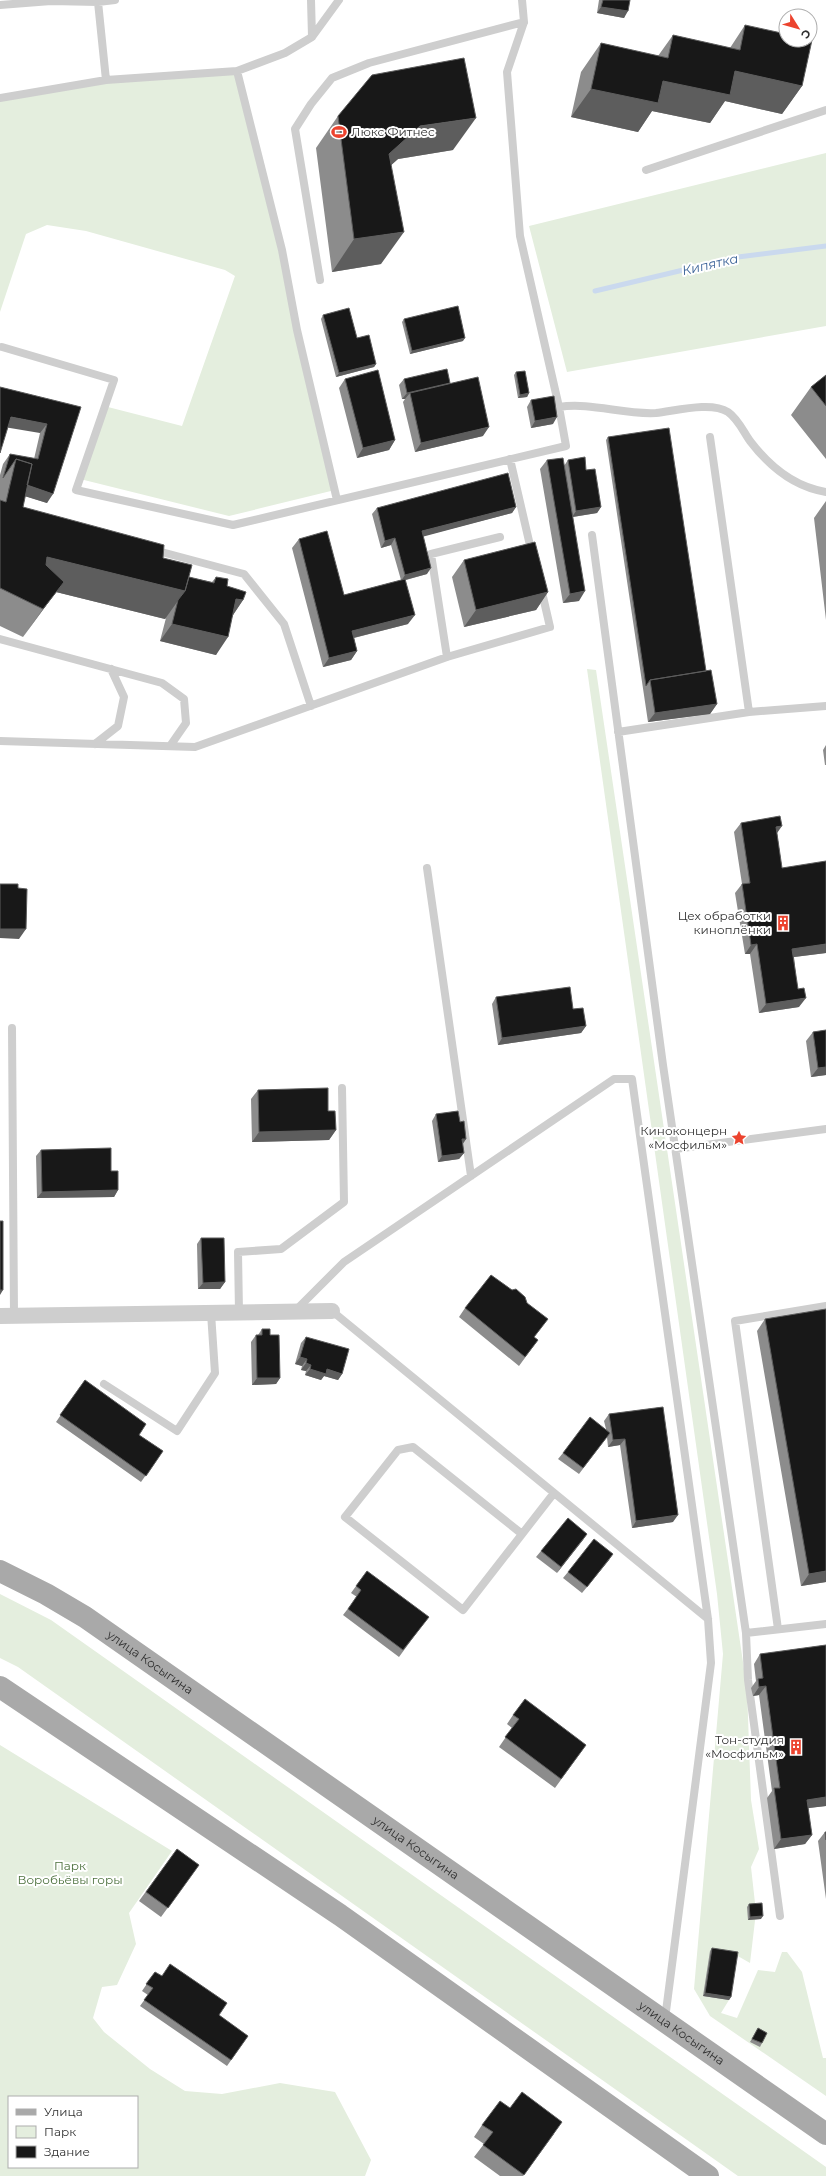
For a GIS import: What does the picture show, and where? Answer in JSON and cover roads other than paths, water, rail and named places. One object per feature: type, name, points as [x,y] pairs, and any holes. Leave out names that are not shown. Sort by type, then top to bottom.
[{"type":"main road","name":"улица Косыгина","points":[[0,1571],[46,1594],[85,1617],[826,2134]]},
{"type":"main road","points":[[0,1687],[340,1915],[708,2176]]},
{"type":"street","points":[[7,1316],[332,1311]]},
{"type":"lane","points":[[0,5],[51,0],[98,2],[115,0]]},
{"type":"lane","points":[[311,0],[312,37]]},
{"type":"lane","points":[[0,98],[106,80],[237,71],[285,53],[312,37],[339,0]]},
{"type":"lane","points":[[2,347],[114,380],[76,490],[233,525],[566,446],[559,407],[520,236],[508,72],[524,22],[522,0]]},
{"type":"lane","points":[[98,2],[106,80]]},
{"type":"lane","points":[[320,280],[296,129],[311,104],[332,78],[369,63],[524,22]]},
{"type":"lane","points":[[237,71],[282,250],[297,330],[337,500]]},
{"type":"lane","points":[[646,170],[826,110]]},
{"type":"lane","points":[[559,407],[572,405],[624,412],[655,413],[708,407],[721,409],[733,417],[760,454],[781,473],[807,487],[826,492]]},
{"type":"lane","points":[[710,437],[750,712]]},
{"type":"lane","points":[[510,459],[535,566]]},
{"type":"lane","points":[[592,535],[675,1149],[746,1633],[748,1680],[780,1916]]},
{"type":"lane","points":[[447,657],[431,554],[500,537]]},
{"type":"lane","points":[[145,548],[244,574],[284,624],[311,706]]},
{"type":"lane","points":[[0,741],[195,747],[447,657],[550,627],[539,581]]},
{"type":"lane","points":[[0,639],[162,683],[184,699],[186,723],[170,746]]},
{"type":"lane","points":[[95,744],[118,726],[124,697],[111,669]]},
{"type":"lane","points":[[618,732],[750,712],[826,706]]},
{"type":"lane","points":[[426,868],[471,1176]]},
{"type":"lane","points":[[7,1316],[12,1028]]},
{"type":"lane","points":[[294,1312],[344,1262],[614,1079],[632,1079],[708,1619],[711,1663],[665,2021]]},
{"type":"lane","points":[[239,1312],[238,1252],[281,1249],[344,1202],[342,1088]]},
{"type":"lane","points":[[675,1149],[826,1129]]},
{"type":"lane","points":[[778,1629],[735,1321],[826,1306]]},
{"type":"lane","points":[[332,1311],[708,1619]]},
{"type":"lane","points":[[104,1384],[177,1432],[215,1373],[211,1313]]},
{"type":"lane","points":[[522,1534],[412,1447],[398,1450],[345,1517],[463,1610],[554,1493]]},
{"type":"lane","points":[[746,1633],[826,1624]]},
{"type":"waterway","name":"Кипятка","points":[[595,291],[738,257],[826,246]]},
{"type":"place","name":"Люкс Фитнес","points":[[339,132]]},
{"type":"place","name":"Цех обработки киноплёнки","points":[[783,923]]},
{"type":"place","name":"Киноконцерн «Мосфильм»","points":[[739,1138]]},
{"type":"place","name":"Тон-студия «Мосфильм»","points":[[796,1747]]},
{"type":"park label","name":"Парк Воробьёвы горы","points":[[70,1873]]}]
